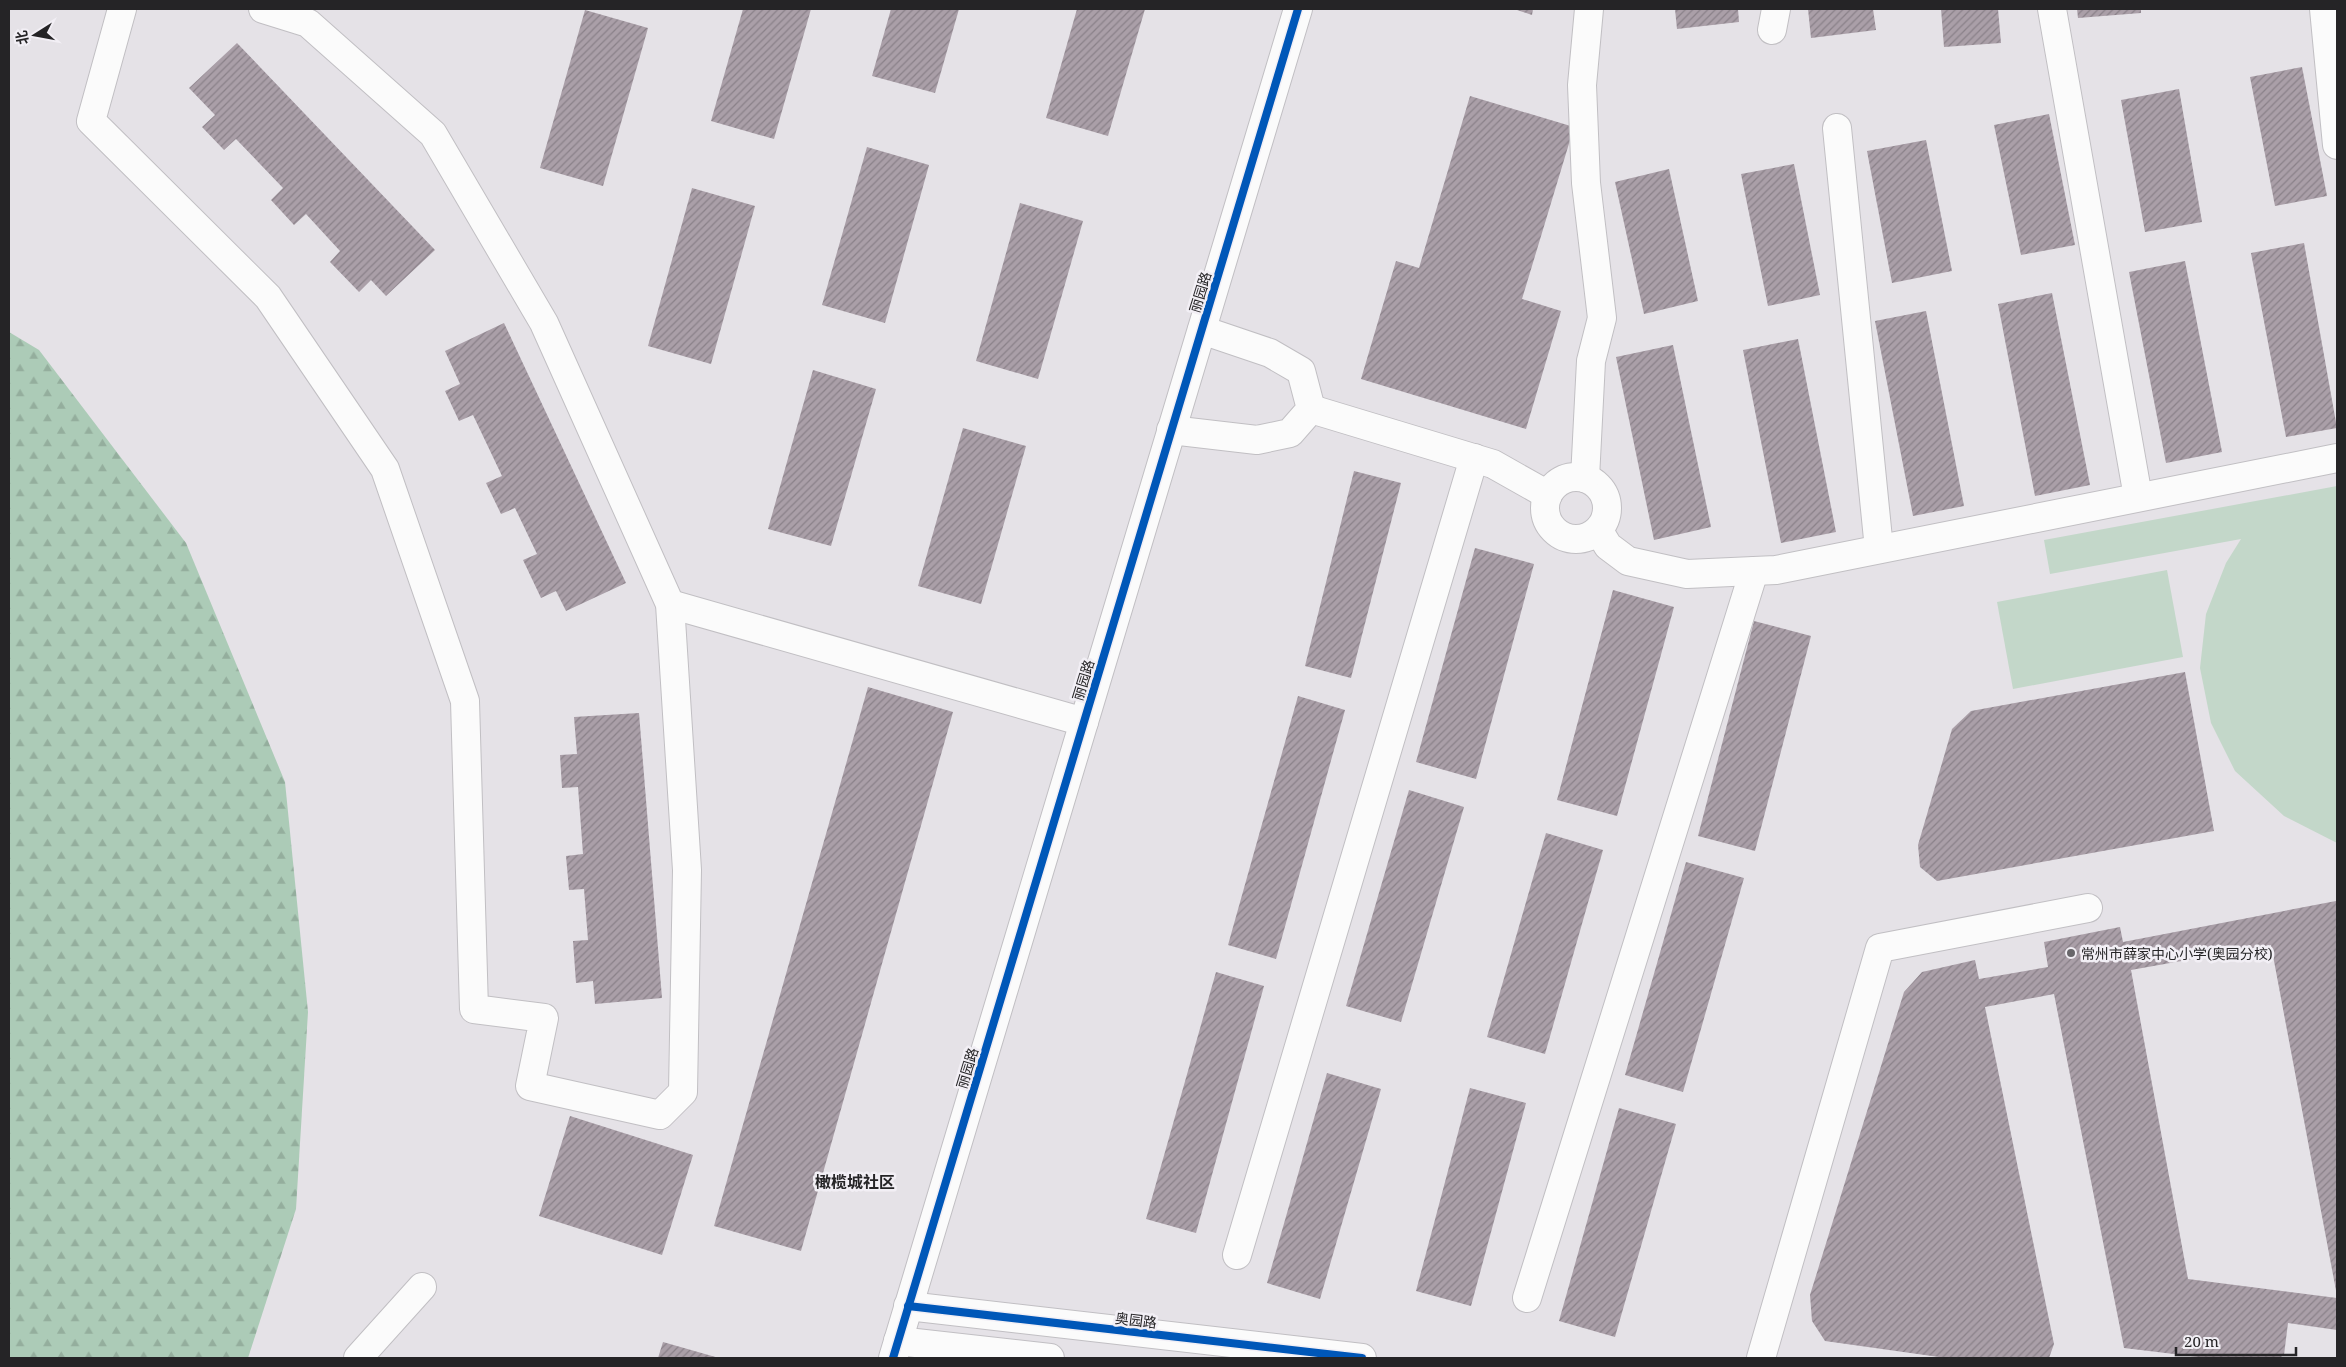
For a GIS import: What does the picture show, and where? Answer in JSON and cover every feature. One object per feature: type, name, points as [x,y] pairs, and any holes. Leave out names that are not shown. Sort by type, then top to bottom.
[{"type":"street","points":[[122,9],[91,121],[268,297],[385,469],[465,701],[474,1008],[544,1018],[530,1086],[660,1115],[683,1092],[687,870],[670,604],[544,323],[433,134],[308,22],[263,9]]},
{"type":"street","name":"丽园路","points":[[896,1350],[1298,9]]},
{"type":"street","points":[[1585,478],[1591,361],[1602,318],[1586,183],[1583,95],[1590,9]]},
{"type":"street","points":[[2052,9],[2138,497]]},
{"type":"street","points":[[2324,9],[2337,145]]},
{"type":"street","points":[[1837,128],[1880,549]]},
{"type":"street","points":[[1202,330],[1270,353],[1301,371],[1311,409]]},
{"type":"street","points":[[1171,430],[1257,440],[1290,433],[1311,409]]},
{"type":"street","points":[[1311,409],[1493,464],[1548,495]]},
{"type":"street","points":[[1237,1255],[1474,458]]},
{"type":"street","points":[[1599,531],[1608,546],[1628,561],[1687,574],[1776,570],[2337,458]]},
{"type":"street","points":[[1585,478],[1602,490],[1608,511],[1599,531],[1579,540],[1558,535],[1545,516],[1548,495],[1563,480],[1585,478]]},
{"type":"street","points":[[1527,1298],[1754,571]]},
{"type":"street","points":[[670,604],[1084,722]]},
{"type":"street","points":[[1761,1358],[1880,948],[2088,908]]},
{"type":"street","points":[[358,1358],[422,1287]]},
{"type":"street","name":"奥园路","points":[[908,1306],[1362,1358]]},
{"type":"street","points":[[896,1350],[1050,1358]]},
{"type":"green space","points":[[9,332],[39,350],[186,543],[285,782],[308,1012],[296,1209],[248,1358],[9,1358]]},
{"type":"green space","points":[[2337,486],[2337,843],[2284,816],[2235,771],[2211,723],[2200,668],[2206,614],[2226,563],[2241,539],[2050,574],[2044,540]]},
{"type":"green space","points":[[2167,570],[2183,657],[2013,689],[1997,602]]},
{"type":"building","points":[[743,9],[811,9],[774,139],[711,121]]},
{"type":"building","points":[[891,9],[959,9],[935,93],[872,76]]},
{"type":"building","points":[[1077,9],[1145,9],[1108,136],[1046,118]]},
{"type":"building","points":[[1514,9],[1533,9],[1532,15]]},
{"type":"building","points":[[1675,9],[1738,9],[1739,22],[1677,29]]},
{"type":"building","points":[[1808,9],[1873,9],[1876,30],[1811,38]]},
{"type":"building","points":[[1941,9],[1998,9],[2001,43],[1944,47]]},
{"type":"building","points":[[2077,9],[2141,9],[2141,13],[2078,18]]},
{"type":"building","points":[[585,10],[648,28],[603,186],[540,168]]},
{"type":"building","points":[[237,43],[435,250],[386,296],[371,280],[359,292],[330,262],[340,251],[306,214],[294,225],[271,200],[283,188],[236,139],[224,150],[202,127],[215,115],[189,88]]},
{"type":"building","points":[[2302,67],[2327,196],[2275,206],[2250,77]]},
{"type":"building","points":[[2179,89],[2202,222],[2145,232],[2121,100]]},
{"type":"building","points":[[1470,96],[1574,127],[1522,299],[1561,311],[1526,429],[1361,379],[1396,261],[1419,268]]},
{"type":"building","points":[[2049,114],[2075,245],[2021,255],[1994,125]]},
{"type":"building","points":[[1926,140],[1952,271],[1892,283],[1867,151]]},
{"type":"building","points":[[867,147],[929,165],[885,323],[822,305]]},
{"type":"building","points":[[1794,164],[1820,295],[1768,306],[1741,174]]},
{"type":"building","points":[[1669,169],[1698,301],[1644,314],[1615,182]]},
{"type":"building","points":[[692,188],[755,206],[711,364],[648,346]]},
{"type":"building","points":[[1020,203],[1083,221],[1038,379],[976,361]]},
{"type":"building","points":[[2304,243],[2337,428],[2286,437],[2251,253]]},
{"type":"building","points":[[2185,261],[2222,452],[2166,463],[2129,272]]},
{"type":"building","points":[[2052,293],[2090,485],[2035,496],[1998,304]]},
{"type":"building","points":[[1926,311],[1964,506],[1913,516],[1875,321]]},
{"type":"building","points":[[504,323],[626,583],[566,611],[556,591],[541,598],[523,560],[537,554],[515,508],[501,514],[486,483],[502,476],[473,415],[459,421],[445,391],[460,384],[445,351]]},
{"type":"building","points":[[1798,339],[1836,532],[1781,543],[1743,350]]},
{"type":"building","points":[[1673,345],[1711,527],[1654,540],[1616,357]]},
{"type":"building","points":[[813,370],[876,389],[831,546],[768,529]]},
{"type":"building","points":[[963,428],[1026,446],[981,604],[918,586]]},
{"type":"building","points":[[1354,471],[1401,483],[1351,678],[1305,666]]},
{"type":"building","points":[[1475,548],[1534,564],[1476,779],[1416,762]]},
{"type":"building","points":[[1613,590],[1674,607],[1617,816],[1557,800]]},
{"type":"building","points":[[1754,621],[1811,636],[1755,851],[1698,836]]},
{"type":"building","points":[[2185,672],[2214,831],[1937,881],[1920,867],[1918,845],[1952,729],[1971,711]]},
{"type":"building","points":[[868,687],[953,712],[801,1251],[714,1226]]},
{"type":"building","points":[[1298,696],[1345,710],[1276,959],[1228,945]]},
{"type":"building","points":[[639,713],[662,998],[595,1004],[593,981],[576,983],[573,941],[588,940],[584,889],[569,890],[566,856],[583,854],[578,787],[562,788],[560,755],[577,754],[574,717]]},
{"type":"building","points":[[1409,790],[1464,807],[1401,1022],[1346,1006]]},
{"type":"building","points":[[1546,833],[1603,850],[1545,1054],[1487,1037]]},
{"type":"building","points":[[1686,862],[1744,878],[1683,1092],[1625,1075]]},
{"type":"building","points":[[2336,901],[2337,1296],[2271,945],[2131,970],[2188,1279],[2337,1298],[2337,1330],[2288,1323],[2284,1355],[2279,1358],[2207,1358],[2124,1348],[2054,994],[1985,1007],[2054,1344],[2049,1358],[1946,1358],[1825,1341],[1812,1321],[1810,1295],[1904,992],[1922,972],[1975,960],[1979,979],[2048,967],[2044,942],[2120,927],[2123,942]]},
{"type":"building","points":[[1216,972],[1264,986],[1196,1233],[1146,1219]]},
{"type":"building","points":[[1327,1073],[1381,1089],[1320,1299],[1267,1283]]},
{"type":"building","points":[[1470,1088],[1526,1103],[1471,1306],[1416,1291]]},
{"type":"building","points":[[1619,1108],[1676,1124],[1615,1337],[1559,1321]]},
{"type":"building","points":[[570,1116],[693,1155],[662,1255],[539,1216]]},
{"type":"building","points":[[663,1342],[719,1358],[658,1358]]},
{"type":"cycle path","points":[[893,1358],[1298,9]]},
{"type":"cycle path","points":[[908,1306],[1362,1358]]},
{"type":"place","name":"常州市薛家中心小学(奥园分校)","points":[[2071,953]]},
{"type":"district","name":"橄榄城社区","points":[[855,1182]]}]
